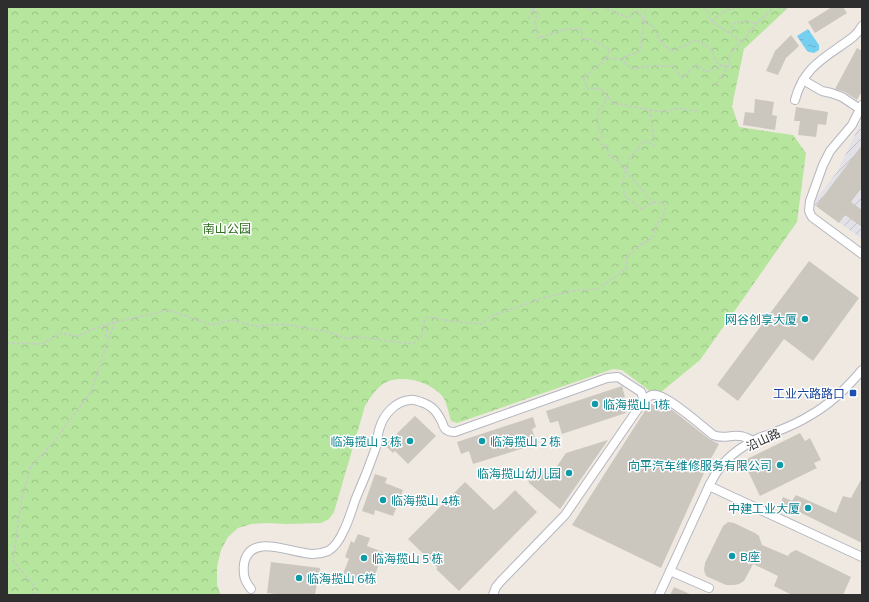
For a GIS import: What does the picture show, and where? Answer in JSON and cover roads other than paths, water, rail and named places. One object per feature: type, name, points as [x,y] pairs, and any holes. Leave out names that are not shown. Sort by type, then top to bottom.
[{"type":"street","points":[[795,100],[802,80],[809,71],[817,63],[854,37],[862,26]]},
{"type":"street","points":[[802,80],[822,91],[842,97],[861,107],[852,125],[830,151],[823,165],[810,201],[810,211],[812,217],[862,254]]},
{"type":"street","name":"沿山路","points":[[659,595],[715,473],[723,463],[753,441],[791,426],[810,416],[841,392],[862,370]]},
{"type":"street","points":[[251,589],[244,576],[244,567],[245,560],[253,548],[268,546],[313,554],[329,550],[335,545],[344,530],[376,449],[379,428],[383,419],[395,405],[401,401],[411,399],[426,404],[434,409],[446,430],[455,432],[613,377],[618,377],[641,392],[644,400]]},
{"type":"street","points":[[493,595],[496,587],[501,581],[565,515],[644,400],[649,396],[655,395],[665,398],[713,435],[719,437],[740,436],[753,441]]},
{"type":"street","points":[[709,486],[862,557]]},
{"type":"street","points":[[670,571],[709,588]]},
{"type":"water","points":[[808,29],[819,45],[819,50],[814,53],[807,51],[797,36]]},
{"type":"place","name":"网谷创享大厦","points":[[805,319]]},
{"type":"place","name":"工业六路路口","points":[[853,393]]},
{"type":"place","name":"临海揽山 1栋","points":[[595,404]]},
{"type":"place","name":"临海揽山 3 栋","points":[[410,441]]},
{"type":"place","name":"临海揽山 2 栋","points":[[482,441]]},
{"type":"place","name":"向平汽车维修服务有限公司","points":[[780,465]]},
{"type":"place","name":"临海揽山幼儿园","points":[[569,473]]},
{"type":"place","name":"临海揽山 4栋","points":[[383,500]]},
{"type":"place","name":"中建工业大厦","points":[[808,508]]},
{"type":"place","name":"B座","points":[[732,556]]},
{"type":"place","name":"临海揽山 5 栋","points":[[364,558]]},
{"type":"place","name":"临海揽山 6栋","points":[[299,578]]},
{"type":"park label","name":"南山公园","points":[[227,228]]}]
